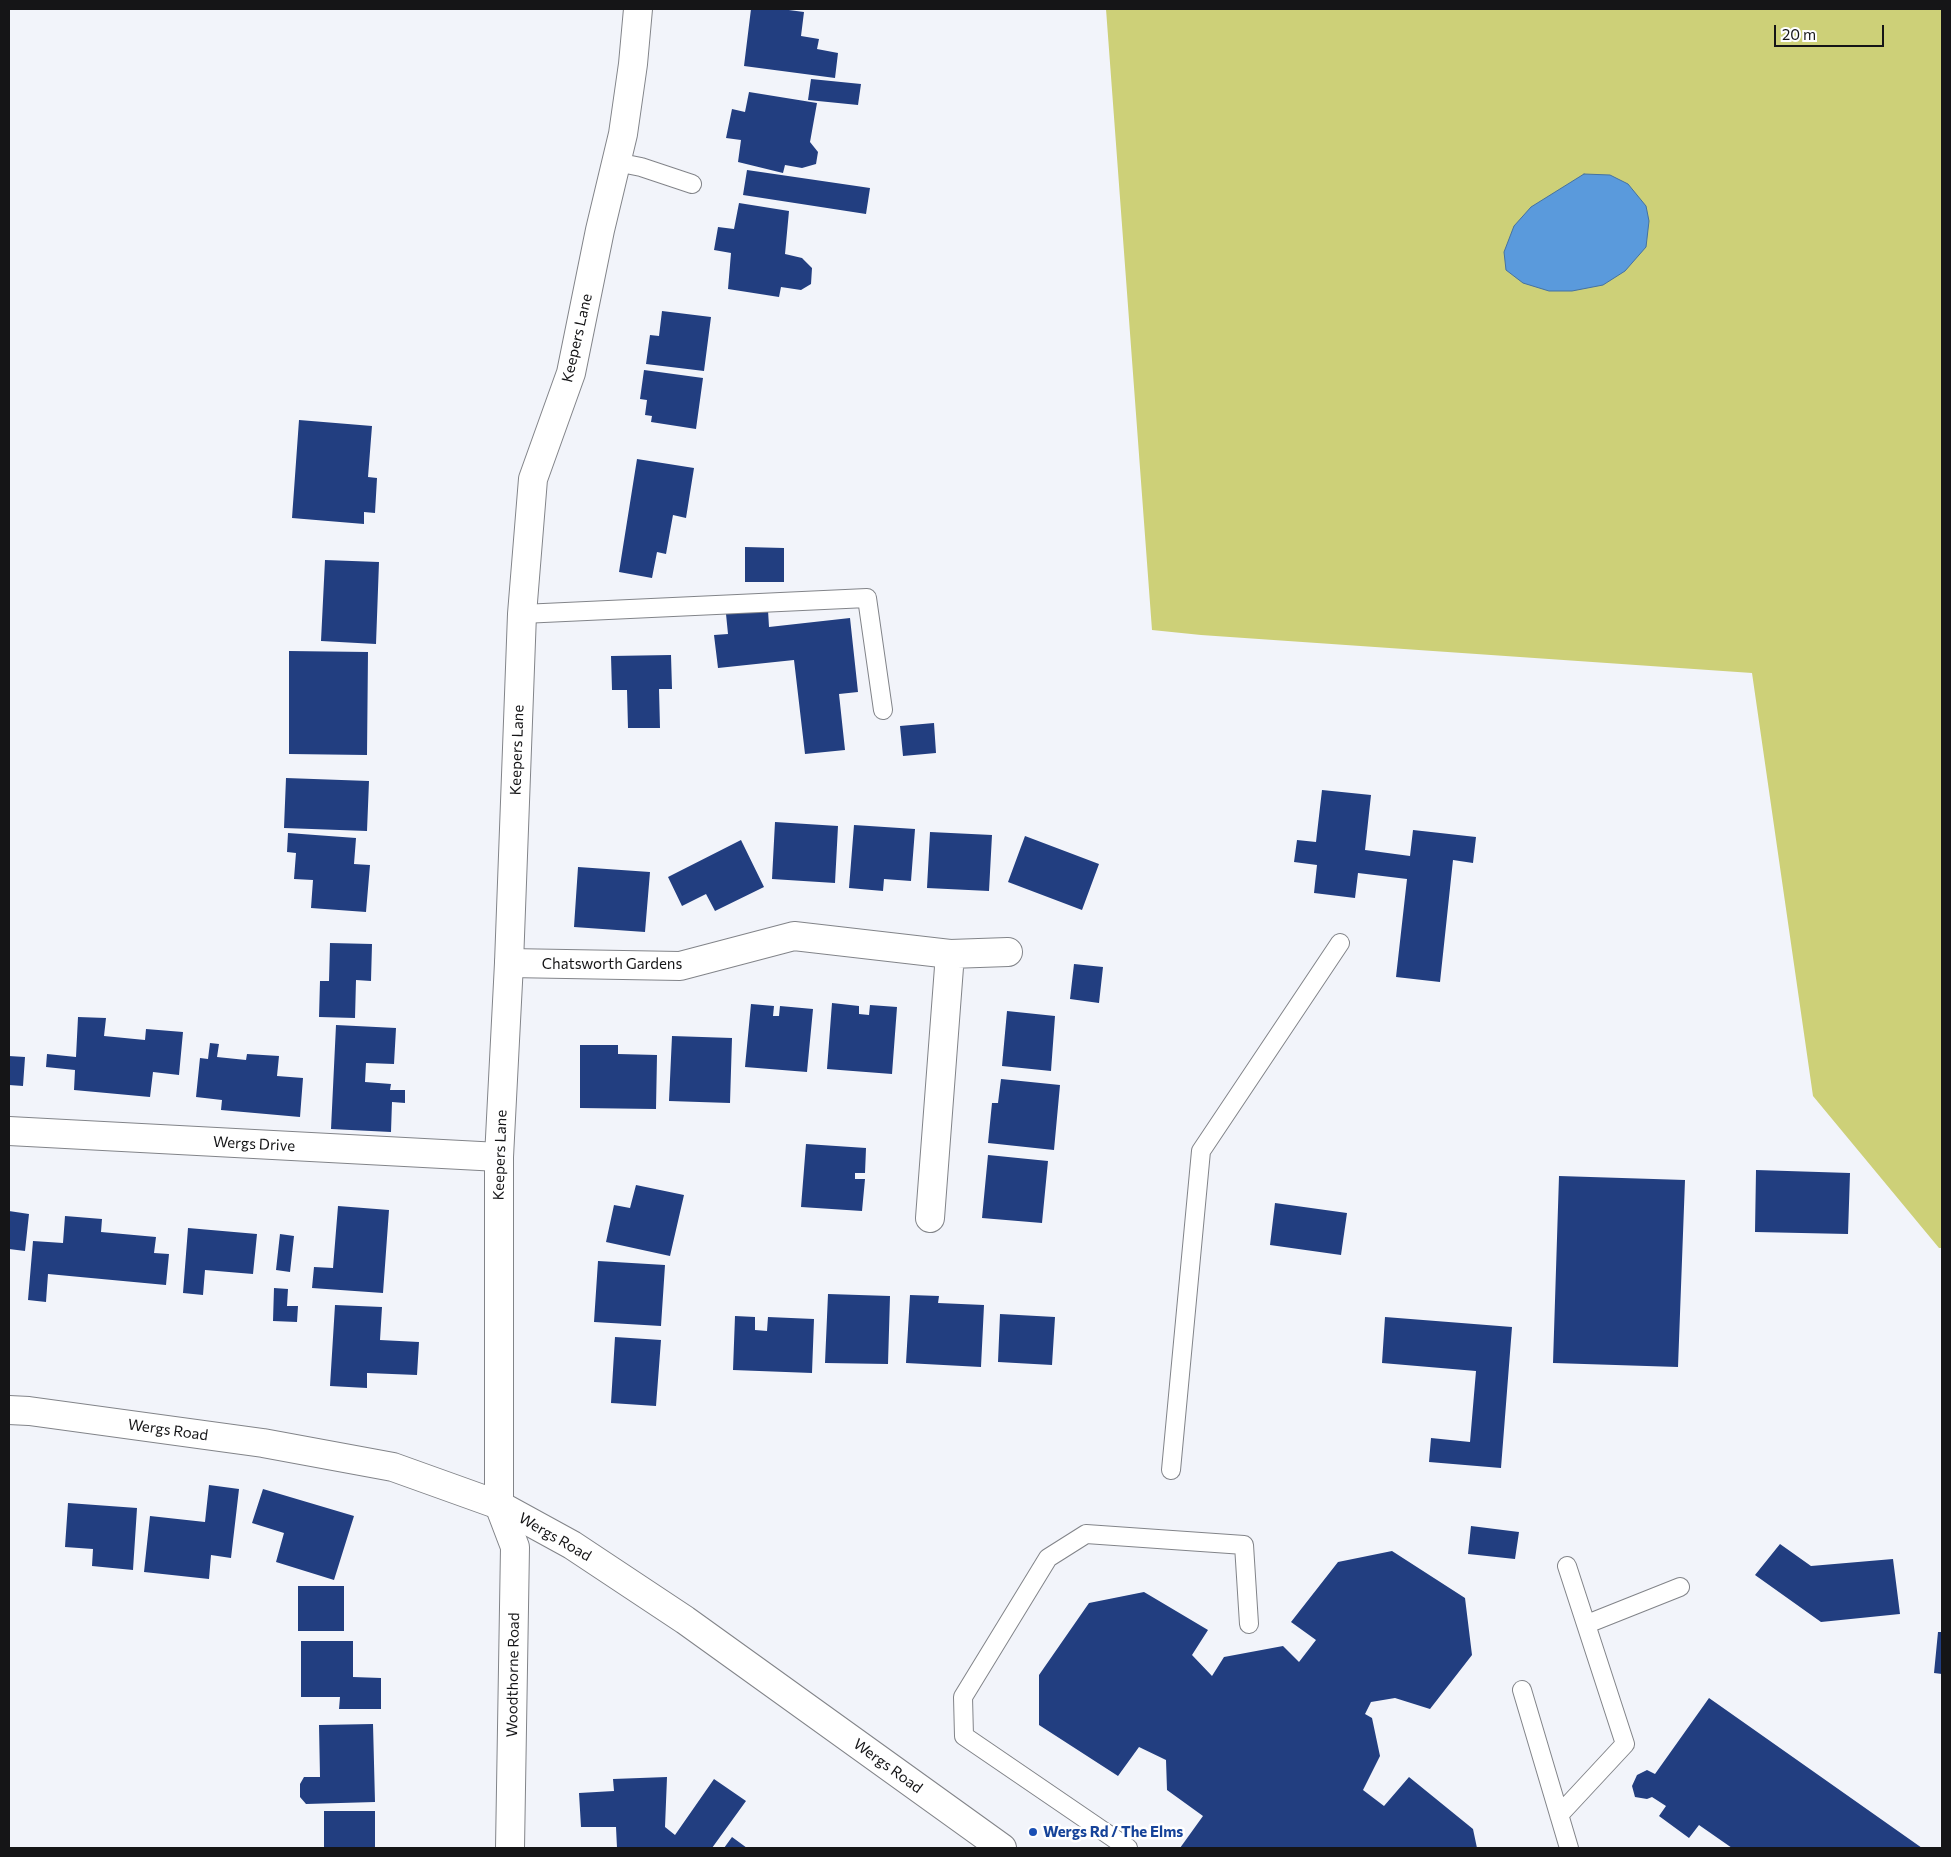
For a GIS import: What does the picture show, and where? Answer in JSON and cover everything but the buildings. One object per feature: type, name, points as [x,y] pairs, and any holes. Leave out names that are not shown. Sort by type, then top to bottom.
[{"type":"main road","name":"Keepers Lane","points":[[498,1506],[499,1157],[509,963],[522,614],[533,479],[571,373],[600,230],[624,134],[638,9]]},
{"type":"main road","name":"Chatsworth Gardens","points":[[509,963],[680,966],[794,936],[950,954],[1008,952]]},
{"type":"main road","points":[[930,1218],[950,954]]},
{"type":"main road","name":"Wergs Drive","points":[[9,1131],[499,1157]]},
{"type":"main road","name":"Wergs Road","points":[[16,1412],[263,1443],[393,1467],[498,1506],[572,1545],[685,1620],[1002,1848]]},
{"type":"main road","name":"Woodthorne Road","points":[[498,1506],[515,1548],[510,1848]]},
{"type":"lane","points":[[616,162],[642,167],[692,184]]},
{"type":"lane","points":[[522,614],[867,598],[883,710]]},
{"type":"lane","points":[[1171,1470],[1201,1151],[1340,943]]},
{"type":"lane","points":[[1128,1848],[964,1736],[963,1697],[1048,1558],[1086,1534],[1244,1545],[1249,1624]]},
{"type":"lane","points":[[1560,1815],[1624,1744],[1567,1566]]},
{"type":"lane","points":[[1587,1624],[1680,1587]]},
{"type":"lane","points":[[1522,1690],[1569,1848]]},
{"type":"green space","points":[[1106,9],[1942,9],[1942,1248],[1939,1248],[1813,1096],[1752,673],[1152,630]]},
{"type":"water","points":[[1584,174],[1610,175],[1628,184],[1646,206],[1649,221],[1646,247],[1625,271],[1603,285],[1572,291],[1549,291],[1523,283],[1506,270],[1504,252],[1514,226],[1531,207]]},
{"type":"place","name":"Wergs Rd / The Elms","points":[[1033,1832]]}]
